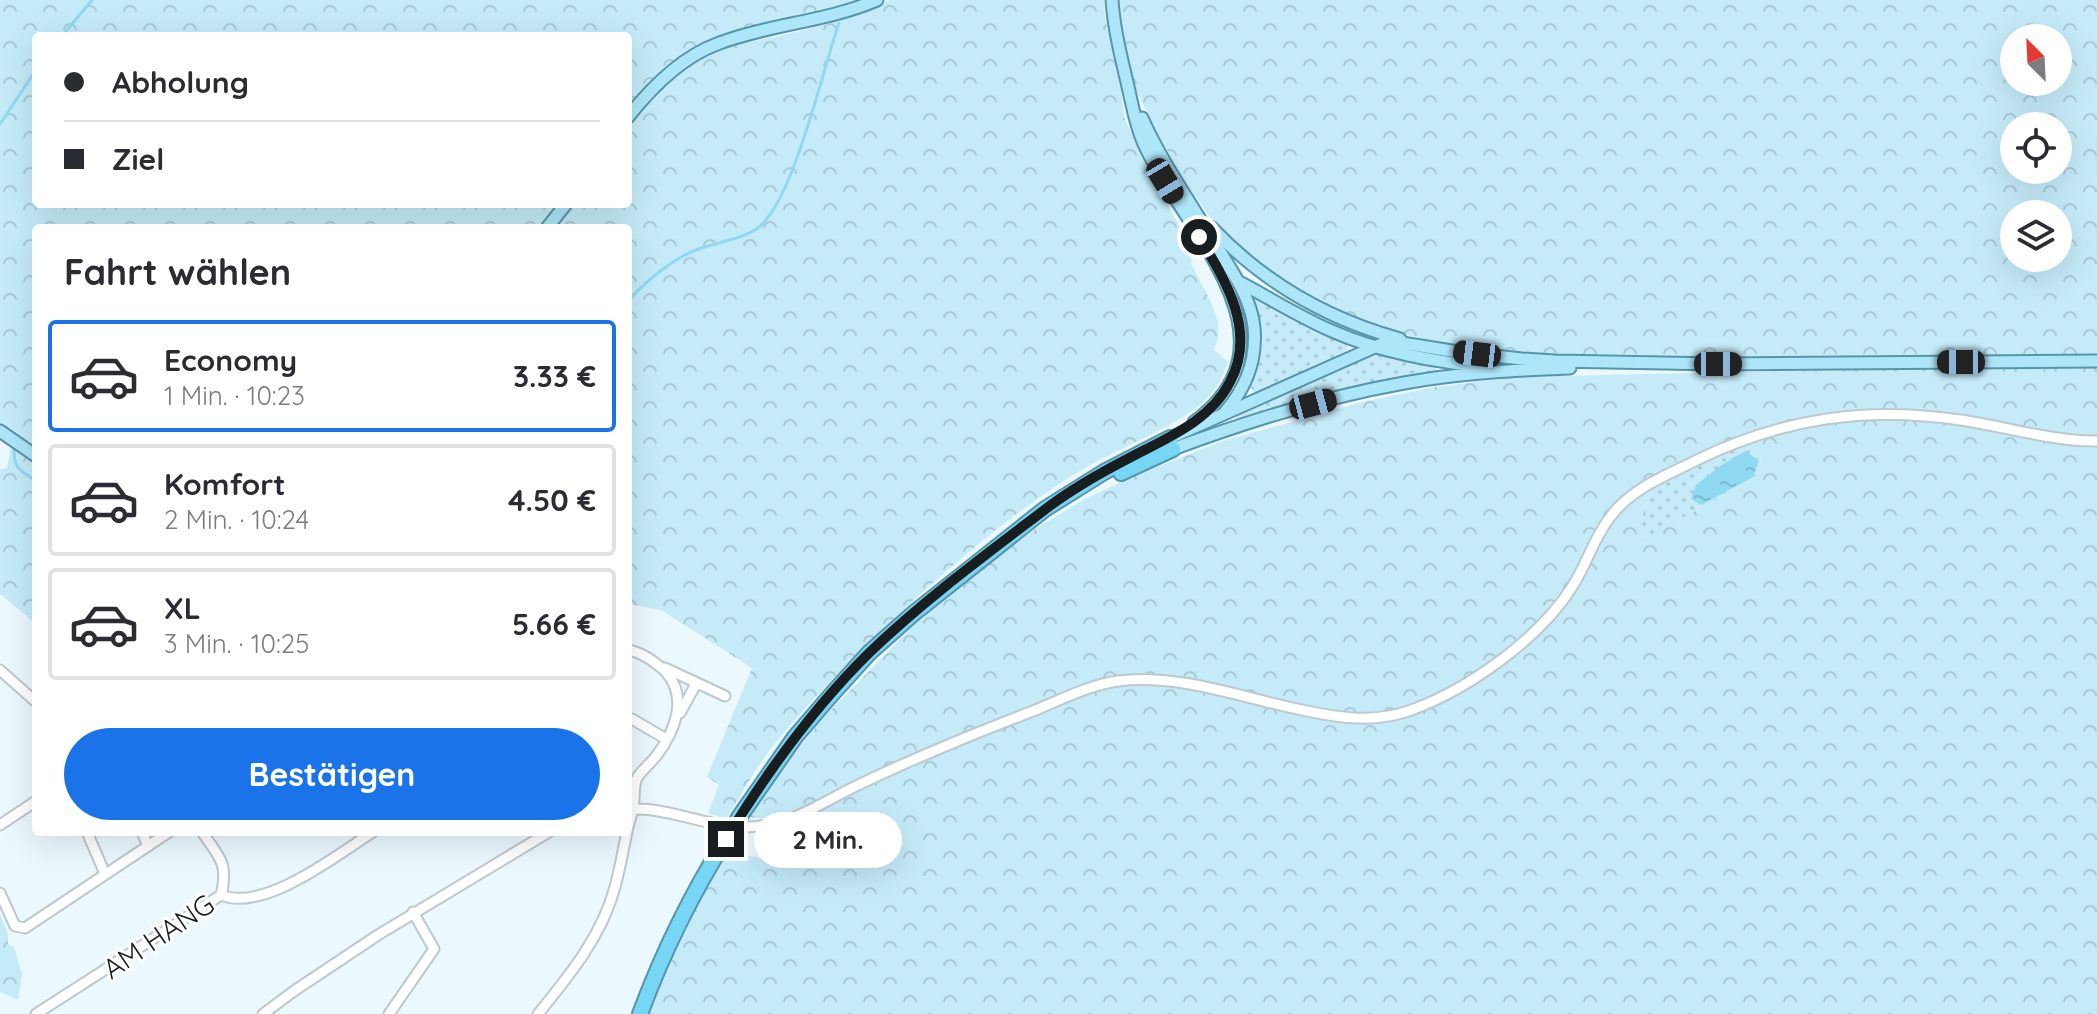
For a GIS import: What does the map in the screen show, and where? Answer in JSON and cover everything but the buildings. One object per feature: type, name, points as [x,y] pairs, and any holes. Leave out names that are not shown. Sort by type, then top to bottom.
[{"type":"highway","points":[[640,1014],[677,925],[703,875],[740,816],[795,737],[869,653],[1025,525],[1171,444]]},
{"type":"main road","points":[[632,112],[658,83],[708,48],[737,38],[851,11],[877,0]]},
{"type":"main road","points":[[1112,0],[1120,53],[1144,144],[1212,257],[1238,314],[1241,335],[1240,355],[1229,384],[1215,404],[1171,444]]},
{"type":"main road","points":[[1129,90],[1161,156],[1238,281],[1254,325],[1250,369],[1234,403],[1197,435],[1171,444]]},
{"type":"main road","points":[[550,224],[563,208]]},
{"type":"main road","points":[[1195,209],[1244,260],[1291,293],[1351,322],[1424,346]]},
{"type":"main road","points":[[1212,257],[1238,281],[1333,332],[1373,347],[1453,364],[1511,371]]},
{"type":"main road","points":[[1223,415],[1386,342],[1522,359],[1718,364]]},
{"type":"main road","points":[[1171,444],[1351,394],[1430,379],[1511,371],[1718,364],[2097,361]]},
{"type":"main road","points":[[0,431],[32,453]]},
{"type":"street","points":[[632,809],[651,810],[720,826],[773,824],[995,725],[1103,684],[1134,680],[1196,685],[1346,718],[1371,719],[1410,711],[1484,671],[1541,627],[1576,581],[1611,515],[1635,493],[1718,450],[1780,427],[1835,417],[1892,414],[1957,419],[2097,441]]},
{"type":"street","points":[[632,650],[725,696]]},
{"type":"street","points":[[659,665],[676,689],[677,720]]},
{"type":"street","points":[[0,670],[32,698]]},
{"type":"street","points":[[632,782],[659,752],[696,684]]},
{"type":"street","points":[[632,719],[666,739]]},
{"type":"street","points":[[0,825],[32,804]]},
{"type":"street","points":[[89,836],[105,874]]},
{"type":"street","points":[[144,836],[148,846]]},
{"type":"street","points":[[0,893],[15,926],[25,928],[163,836]]},
{"type":"street","name":"AM HANG","points":[[36,1014],[221,895],[225,878],[222,861],[205,836]]},
{"type":"street","points":[[221,895],[226,898],[252,897],[270,893],[367,836]]},
{"type":"street","points":[[270,1012],[294,991],[413,912],[542,836]]},
{"type":"street","points":[[538,1014],[587,950],[615,888],[626,836]]},
{"type":"street","points":[[389,1014],[434,949],[413,912]]},
{"type":"green space","points":[[0,0],[862,0],[743,29],[704,42],[673,62],[632,103],[632,32],[32,32],[32,208],[554,208],[541,224],[32,224],[32,445],[0,424]]},
{"type":"green space","points":[[890,0],[1104,0],[1124,117],[1149,171],[1192,249],[1191,264],[1218,321],[1214,350],[1228,362],[1211,394],[1185,416],[1085,468],[1040,497],[916,598],[841,670],[789,727],[760,764],[726,819],[708,813],[719,785],[707,777],[752,668],[661,610],[632,605],[632,224],[559,224],[570,208],[632,208],[632,123],[657,94],[694,63],[720,49],[829,24]]},
{"type":"green space","points":[[1119,0],[2097,0],[2097,356],[1540,355],[1431,341],[1371,326],[1301,294],[1240,250],[1189,188],[1135,88]]},
{"type":"green space","points":[[1253,294],[1347,342],[1347,351],[1255,394],[1250,386],[1262,347]]},
{"type":"green space","points":[[1376,353],[1436,366],[1438,373],[1335,391],[1237,420],[1236,414]]},
{"type":"green space","points":[[2097,368],[2097,1014],[649,1014],[672,952],[703,892],[738,835],[748,837],[745,855],[772,861],[791,814],[769,819],[748,817],[823,718],[917,622],[1037,528],[1083,500],[1220,442],[1362,402],[1436,387],[1513,377]],"holes":[[[1752,440],[1762,461],[1754,479],[1638,542],[1652,488]]]},
{"type":"green space","points":[[1753,440],[1762,461],[1754,479],[1637,543],[1652,488]]},
{"type":"green space","points":[[11,446],[32,461],[32,621],[0,594],[0,470],[7,467]]},
{"type":"green space","points":[[0,914],[8,934],[8,944],[14,947],[22,974],[18,1000],[0,992]]},
{"type":"water","points":[[1746,451],[1759,461],[1753,477],[1701,505],[1691,499],[1696,485]]},
{"type":"waterway","points":[[65,32],[92,0]]},
{"type":"waterway","points":[[632,297],[677,259],[703,247],[748,234],[769,217],[794,167],[839,23]]},
{"type":"waterway","points":[[0,124],[32,76]]},
{"type":"waterway","points":[[14,451],[17,466],[32,478]]},
{"type":"route","points":[[726,839],[795,737],[869,653],[914,613],[1045,509],[1104,472],[1170,438],[1215,404],[1238,366],[1241,335],[1238,314],[1230,293],[1199,237]]}]
